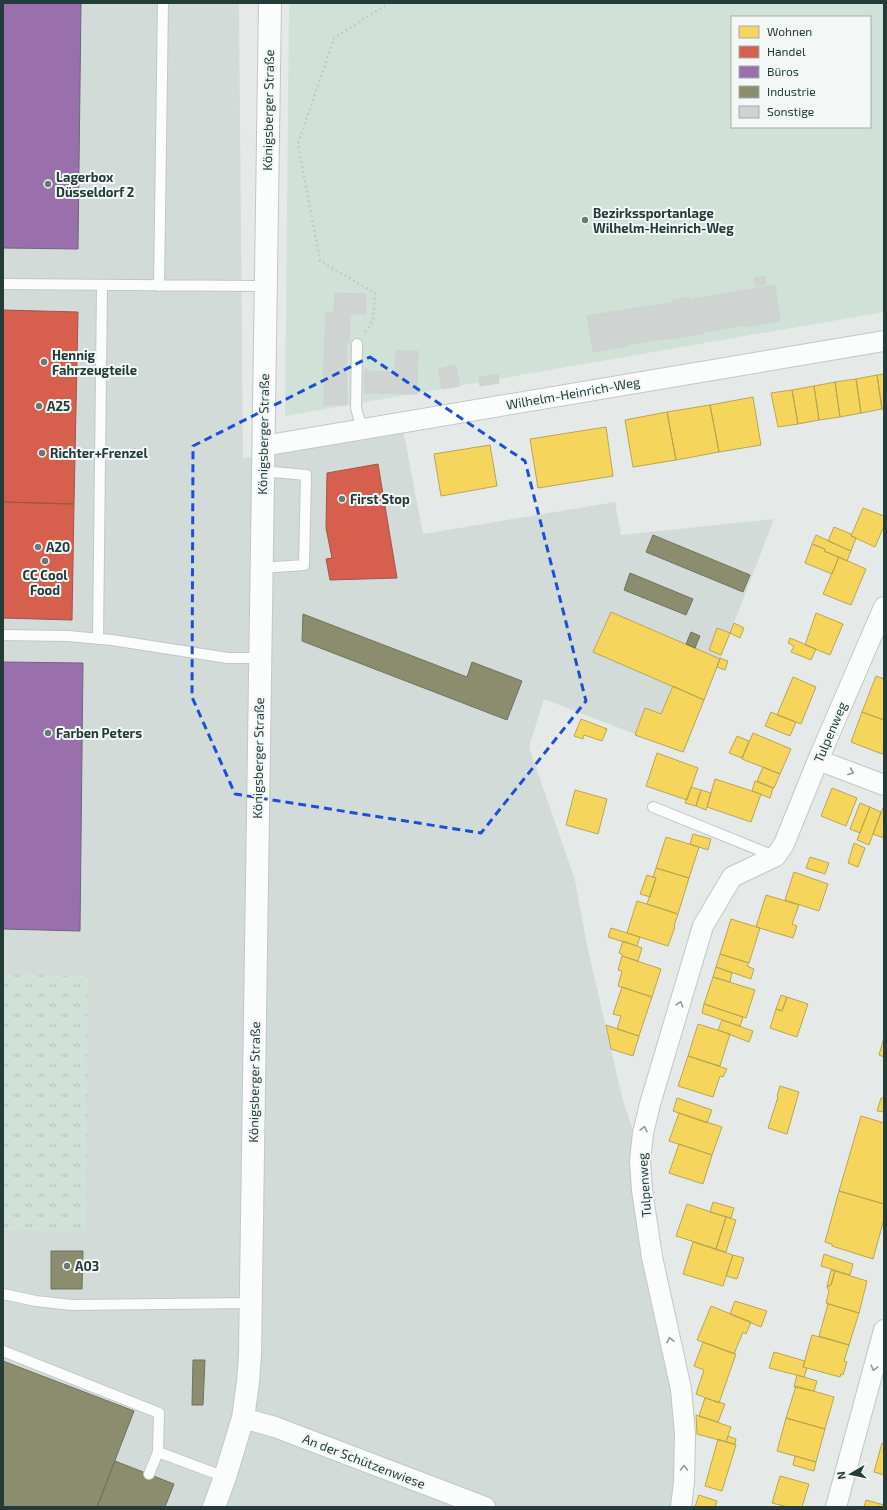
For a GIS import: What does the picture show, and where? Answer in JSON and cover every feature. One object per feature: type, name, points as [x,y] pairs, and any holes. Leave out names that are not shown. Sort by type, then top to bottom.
[{"type":"main road","name":"Königsberger Straße","points":[[214,1507],[225,1477],[242,1418],[249,1375],[260,658],[260,568],[270,3]]},
{"type":"street","name":"Wilhelm-Heinrich-Weg","points":[[263,446],[884,341]]},
{"type":"street","name":"Tulpenweg","points":[[682,1507],[685,1434],[681,1390],[652,1257],[643,1198],[640,1161],[643,1133],[650,1104],[703,926],[732,877],[776,856],[784,844],[818,760],[884,607]]},
{"type":"street","points":[[818,760],[884,785]]},
{"type":"street","points":[[836,1507],[884,1330]]},
{"type":"street","name":"An der Schützenwiese","points":[[242,1418],[276,1427],[485,1507]]},
{"type":"lane","points":[[159,286],[163,3]]},
{"type":"lane","points":[[3,284],[102,286],[265,286]]},
{"type":"lane","points":[[98,639],[102,286]]},
{"type":"lane","points":[[357,344],[356,408],[362,429]]},
{"type":"lane","points":[[260,568],[304,565],[306,475],[262,471]]},
{"type":"lane","points":[[3,634],[98,639],[228,658],[260,658]]},
{"type":"lane","points":[[653,807],[776,856]]},
{"type":"lane","points":[[3,1294],[36,1302],[72,1305],[251,1304]]},
{"type":"lane","points":[[3,1352],[159,1413],[158,1452],[149,1474]]},
{"type":"lane","points":[[158,1452],[225,1477]]},
{"type":"path","points":[[357,344],[374,321],[375,293],[320,262],[298,144],[334,38],[389,3]]},
{"type":"highlighted area","points":[[370,357],[525,461],[586,701],[481,833],[235,794],[192,697],[193,446]]},
{"type":"shaded area","points":[[3,3],[239,3],[243,458],[403,429],[423,534],[615,502],[621,535],[774,519],[684,753],[544,699],[529,747],[575,880],[587,945],[623,1101],[640,1149],[679,1394],[679,1507],[3,1507]]},
{"type":"green space","name":"Bezirkssportanlage Wilhelm-Heinrich-Weg","points":[[289,3],[884,3],[884,312],[285,416]]},
{"type":"green space","points":[[3,974],[88,976],[86,1231],[3,1230]]},
{"type":"building: Wohnen","points":[[884,374],[884,409],[882,409],[877,375]]},
{"type":"building: Wohnen","points":[[877,375],[882,409],[861,413],[856,379]]},
{"type":"building: Wohnen","points":[[856,379],[861,413],[840,417],[835,382]]},
{"type":"building: Wohnen","points":[[835,382],[840,417],[819,420],[814,386]]},
{"type":"building: Wohnen","points":[[814,386],[819,420],[798,424],[792,390]]},
{"type":"building: Wohnen","points":[[792,390],[798,424],[778,427],[771,393]]},
{"type":"building: Wohnen","points":[[753,397],[761,445],[719,452],[710,405]]},
{"type":"building: Wohnen","points":[[710,405],[719,452],[676,460],[667,412]]},
{"type":"building: Wohnen","points":[[667,412],[676,460],[633,467],[625,420]]},
{"type":"building: Wohnen","points":[[606,427],[613,476],[538,488],[530,439]]},
{"type":"building: Wohnen","points":[[490,445],[497,486],[441,496],[434,454]]},
{"type":"building: Wohnen","points":[[863,508],[884,516],[884,526],[875,547],[851,536]]},
{"type":"building: Wohnen","points":[[834,527],[851,534],[851,536],[856,538],[851,551],[828,541]]},
{"type":"building: Wohnen","points":[[816,535],[851,551],[847,561],[812,544]]},
{"type":"building: Wohnen","points":[[812,544],[839,557],[832,574],[805,563]]},
{"type":"building: Wohnen","points":[[839,557],[866,569],[851,605],[823,594]]},
{"type":"building: Wohnen","points":[[611,612],[720,659],[704,700],[593,652]]},
{"type":"building: Wohnen","points":[[816,613],[843,624],[830,655],[805,645]]},
{"type":"building: Wohnen","points":[[734,623],[744,628],[740,638],[730,633]]},
{"type":"building: Wohnen","points":[[717,628],[730,633],[721,655],[709,650]]},
{"type":"building: Wohnen","points":[[790,638],[816,649],[811,660],[791,652],[794,646],[788,643]]},
{"type":"building: Wohnen","points":[[720,658],[728,661],[725,670],[717,667]]},
{"type":"building: Wohnen","points":[[876,676],[884,679],[884,720],[862,712]]},
{"type":"building: Wohnen","points":[[793,677],[816,687],[801,724],[777,715]]},
{"type":"building: Wohnen","points":[[673,686],[704,700],[683,752],[635,735],[645,708],[661,714]]},
{"type":"building: Wohnen","points":[[771,712],[796,722],[790,736],[765,726]]},
{"type":"building: Wohnen","points":[[862,712],[884,720],[884,750],[882,754],[851,742]]},
{"type":"building: Wohnen","points":[[581,719],[607,729],[602,741],[584,735],[583,739],[574,736]]},
{"type":"building: Wohnen","points":[[753,733],[791,749],[780,774],[742,759]]},
{"type":"building: Wohnen","points":[[737,736],[749,741],[742,758],[729,753]]},
{"type":"building: Wohnen","points":[[657,753],[698,768],[687,800],[646,786]]},
{"type":"building: Wohnen","points":[[763,767],[780,774],[774,788],[757,781]]},
{"type":"building: Wohnen","points":[[715,779],[761,794],[751,822],[707,807]]},
{"type":"building: Wohnen","points":[[755,781],[773,788],[770,798],[752,791]]},
{"type":"building: Wohnen","points":[[691,787],[701,790],[696,806],[685,803]]},
{"type":"building: Wohnen","points":[[832,788],[857,798],[846,826],[821,816]]},
{"type":"building: Wohnen","points":[[575,790],[607,799],[598,834],[566,825]]},
{"type":"building: Wohnen","points":[[701,790],[711,793],[706,810],[696,806]]},
{"type":"building: Wohnen","points":[[860,803],[870,807],[860,833],[850,829]]},
{"type":"building: Wohnen","points":[[870,807],[881,812],[869,845],[857,840]]},
{"type":"building: Wohnen","points":[[883,808],[884,809],[884,838],[873,834]]},
{"type":"building: Wohnen","points":[[693,834],[711,839],[708,850],[690,844]]},
{"type":"building: Wohnen","points":[[666,837],[699,847],[689,878],[656,868]]},
{"type":"building: Wohnen","points":[[854,843],[865,848],[858,867],[848,863]]},
{"type":"building: Wohnen","points":[[810,857],[829,863],[825,874],[806,868]]},
{"type":"building: Wohnen","points":[[656,868],[689,878],[678,914],[647,904],[656,878],[653,877]]},
{"type":"building: Wohnen","points":[[794,872],[828,884],[819,911],[785,900]]},
{"type":"building: Wohnen","points":[[647,875],[656,878],[650,897],[640,894]]},
{"type":"building: Wohnen","points":[[766,895],[799,905],[792,924],[797,926],[793,938],[756,927]]},
{"type":"building: Wohnen","points":[[637,901],[678,914],[668,946],[627,933]]},
{"type":"building: Wohnen","points":[[731,919],[760,928],[749,963],[720,954]]},
{"type":"building: Wohnen","points":[[611,928],[640,937],[637,946],[608,937]]},
{"type":"building: Wohnen","points":[[623,941],[642,948],[638,961],[622,956],[623,955],[619,953]]},
{"type":"building: Wohnen","points":[[720,954],[749,963],[747,966],[754,969],[751,979],[716,967]]},
{"type":"building: Wohnen","points":[[622,956],[661,969],[652,997],[618,986],[622,971],[618,970]]},
{"type":"building: Wohnen","points":[[716,967],[732,973],[730,982],[713,977]]},
{"type":"building: Wohnen","points":[[713,977],[755,990],[746,1018],[704,1004]]},
{"type":"building: Wohnen","points":[[622,987],[652,997],[639,1036],[617,1029],[621,1016],[613,1014]]},
{"type":"building: Wohnen","points":[[781,995],[787,997],[782,1011],[776,1009]]},
{"type":"building: Wohnen","points":[[787,997],[808,1004],[797,1037],[770,1028],[776,1009],[782,1011]]},
{"type":"building: Wohnen","points":[[704,1004],[743,1017],[740,1026],[702,1013]]},
{"type":"building: Wohnen","points":[[722,1020],[753,1031],[749,1042],[718,1030]]},
{"type":"building: Wohnen","points":[[698,1024],[730,1034],[720,1066],[688,1056]]},
{"type":"building: Wohnen","points":[[606,1025],[639,1036],[633,1056],[611,1049]]},
{"type":"building: Wohnen","points":[[884,1037],[884,1057],[879,1055]]},
{"type":"building: Wohnen","points":[[688,1056],[727,1069],[723,1077],[720,1076],[713,1097],[678,1086]]},
{"type":"building: Wohnen","points":[[780,1086],[799,1092],[787,1134],[768,1128]]},
{"type":"building: Wohnen","points":[[677,1098],[712,1110],[707,1123],[673,1111]]},
{"type":"building: Wohnen","points":[[881,1098],[884,1098],[884,1112],[877,1111]]},
{"type":"building: Wohnen","points":[[679,1113],[722,1127],[712,1155],[669,1141]]},
{"type":"building: Wohnen","points":[[861,1116],[884,1123],[884,1204],[839,1191]]},
{"type":"building: Wohnen","points":[[679,1144],[712,1155],[703,1184],[669,1173]]},
{"type":"building: Wohnen","points":[[839,1191],[884,1204],[884,1219],[873,1259],[832,1246],[832,1244],[825,1242]]},
{"type":"building: Wohnen","points":[[713,1202],[734,1208],[731,1218],[710,1212]]},
{"type":"building: Wohnen","points":[[687,1204],[726,1217],[716,1249],[676,1236]]},
{"type":"building: Wohnen","points":[[726,1217],[736,1220],[726,1252],[716,1249]]},
{"type":"building: Wohnen","points":[[693,1242],[733,1255],[723,1286],[683,1274]]},
{"type":"building: Wohnen","points":[[824,1254],[853,1264],[850,1275],[821,1266]]},
{"type":"building: Wohnen","points":[[733,1255],[744,1258],[737,1279],[726,1276]]},
{"type":"building: Wohnen","points":[[831,1270],[835,1271],[831,1285],[827,1287]]},
{"type":"building: Wohnen","points":[[835,1271],[867,1281],[859,1313],[826,1303],[829,1291],[827,1287],[831,1285]]},
{"type":"building: Wohnen","points":[[735,1301],[767,1311],[761,1327],[730,1314]]},
{"type":"building: Wohnen","points":[[828,1304],[859,1313],[849,1345],[819,1336]]},
{"type":"building: Wohnen","points":[[711,1306],[751,1322],[746,1334],[743,1332],[734,1354],[697,1340]]},
{"type":"building: Wohnen","points":[[812,1335],[849,1345],[844,1361],[847,1362],[843,1375],[841,1374],[840,1377],[803,1367]]},
{"type":"building: Wohnen","points":[[703,1342],[736,1354],[719,1403],[696,1394],[704,1370],[694,1366]]},
{"type":"building: Wohnen","points":[[774,1352],[805,1361],[803,1367],[807,1368],[804,1377],[769,1368]]},
{"type":"building: Wohnen","points":[[797,1375],[817,1381],[814,1391],[794,1387]]},
{"type":"building: Wohnen","points":[[796,1386],[834,1397],[825,1429],[786,1418]]},
{"type":"building: Wohnen","points":[[705,1398],[725,1404],[718,1422],[699,1416]]},
{"type":"building: Wohnen","points":[[696,1415],[731,1427],[726,1442],[697,1434]]},
{"type":"building: Wohnen","points":[[786,1418],[825,1429],[816,1462],[777,1451]]},
{"type":"building: Wohnen","points":[[728,1436],[736,1439],[735,1444],[726,1442]]},
{"type":"building: Wohnen","points":[[718,1439],[736,1445],[722,1491],[705,1486]]},
{"type":"building: Wohnen","points":[[882,1443],[884,1444],[884,1475],[874,1472]]},
{"type":"building: Wohnen","points":[[795,1456],[816,1462],[814,1471],[793,1465]]},
{"type":"building: Wohnen","points":[[780,1476],[809,1484],[802,1507],[788,1507],[772,1503]]},
{"type":"building: Wohnen","points":[[699,1495],[717,1501],[715,1507],[695,1507]]},
{"type":"building: Wohnen","points":[[866,1500],[884,1505],[884,1507],[864,1507]]},
{"type":"building: Handel","name":"A25","points":[[3,310],[78,312],[74,504],[3,502]]},
{"type":"building: Handel","points":[[378,464],[397,578],[330,580],[326,559],[332,558],[326,528],[327,473]]},
{"type":"building: Handel","name":"A20","points":[[3,502],[74,504],[72,620],[3,618]]},
{"type":"building: Büros","points":[[3,3],[81,3],[78,249],[3,248]]},
{"type":"building: Büros","points":[[3,662],[83,663],[80,931],[3,929]]},
{"type":"building: Industrie","points":[[653,535],[750,575],[743,592],[646,552]]},
{"type":"building: Industrie","points":[[630,573],[693,599],[686,615],[624,590]]},
{"type":"building: Industrie","points":[[303,614],[467,677],[472,662],[522,681],[507,720],[302,641]]},
{"type":"building: Industrie","points":[[691,632],[700,636],[695,648],[686,644]]},
{"type":"building: Industrie","name":"A03","points":[[51,1251],[83,1251],[82,1289],[51,1289]]},
{"type":"building: Industrie","points":[[193,1360],[205,1360],[203,1405],[192,1405]]},
{"type":"building: Industrie","points":[[3,1361],[134,1411],[97,1507],[3,1507]]},
{"type":"building: Industrie","points":[[115,1461],[174,1484],[165,1507],[97,1507]]},
{"type":"building: Sonstige","points":[[765,276],[766,284],[756,286],[754,278]]},
{"type":"building: Sonstige","points":[[775,285],[780,321],[745,327],[739,291]]},
{"type":"building: Sonstige","points":[[739,291],[745,325],[703,332],[704,334],[628,344],[623,310],[672,303],[672,300],[689,297],[689,300]]},
{"type":"building: Sonstige","points":[[335,293],[366,294],[366,314],[350,314],[349,344],[346,344],[347,405],[324,405],[323,376],[326,313],[334,313]]},
{"type":"building: Sonstige","points":[[623,310],[629,346],[593,352],[587,316]]},
{"type":"building: Sonstige","points":[[396,350],[418,351],[417,394],[364,393],[365,369],[367,369],[367,371],[395,372]]},
{"type":"building: Sonstige","points":[[456,365],[460,386],[442,389],[438,369]]},
{"type":"building: Sonstige","points":[[498,374],[499,383],[480,386],[479,377]]},
{"type":"place","name":"Lagerbox Düsseldorf 2","points":[[48,184]]},
{"type":"place","name":"Bezirkssportanlage Wilhelm-Heinrich-Weg","points":[[585,220]]},
{"type":"place","name":"Hennig Fahrzeugteile","points":[[44,362]]},
{"type":"place","name":"A25","points":[[39,406]]},
{"type":"place","name":"Richter+Frenzel","points":[[42,453]]},
{"type":"place","name":"First Stop","points":[[342,499]]},
{"type":"place","name":"A20","points":[[38,547]]},
{"type":"place","name":"CC Cool Food","points":[[45,561]]},
{"type":"place","name":"Farben Peters","points":[[48,733]]},
{"type":"place","name":"A03","points":[[67,1266]]}]
